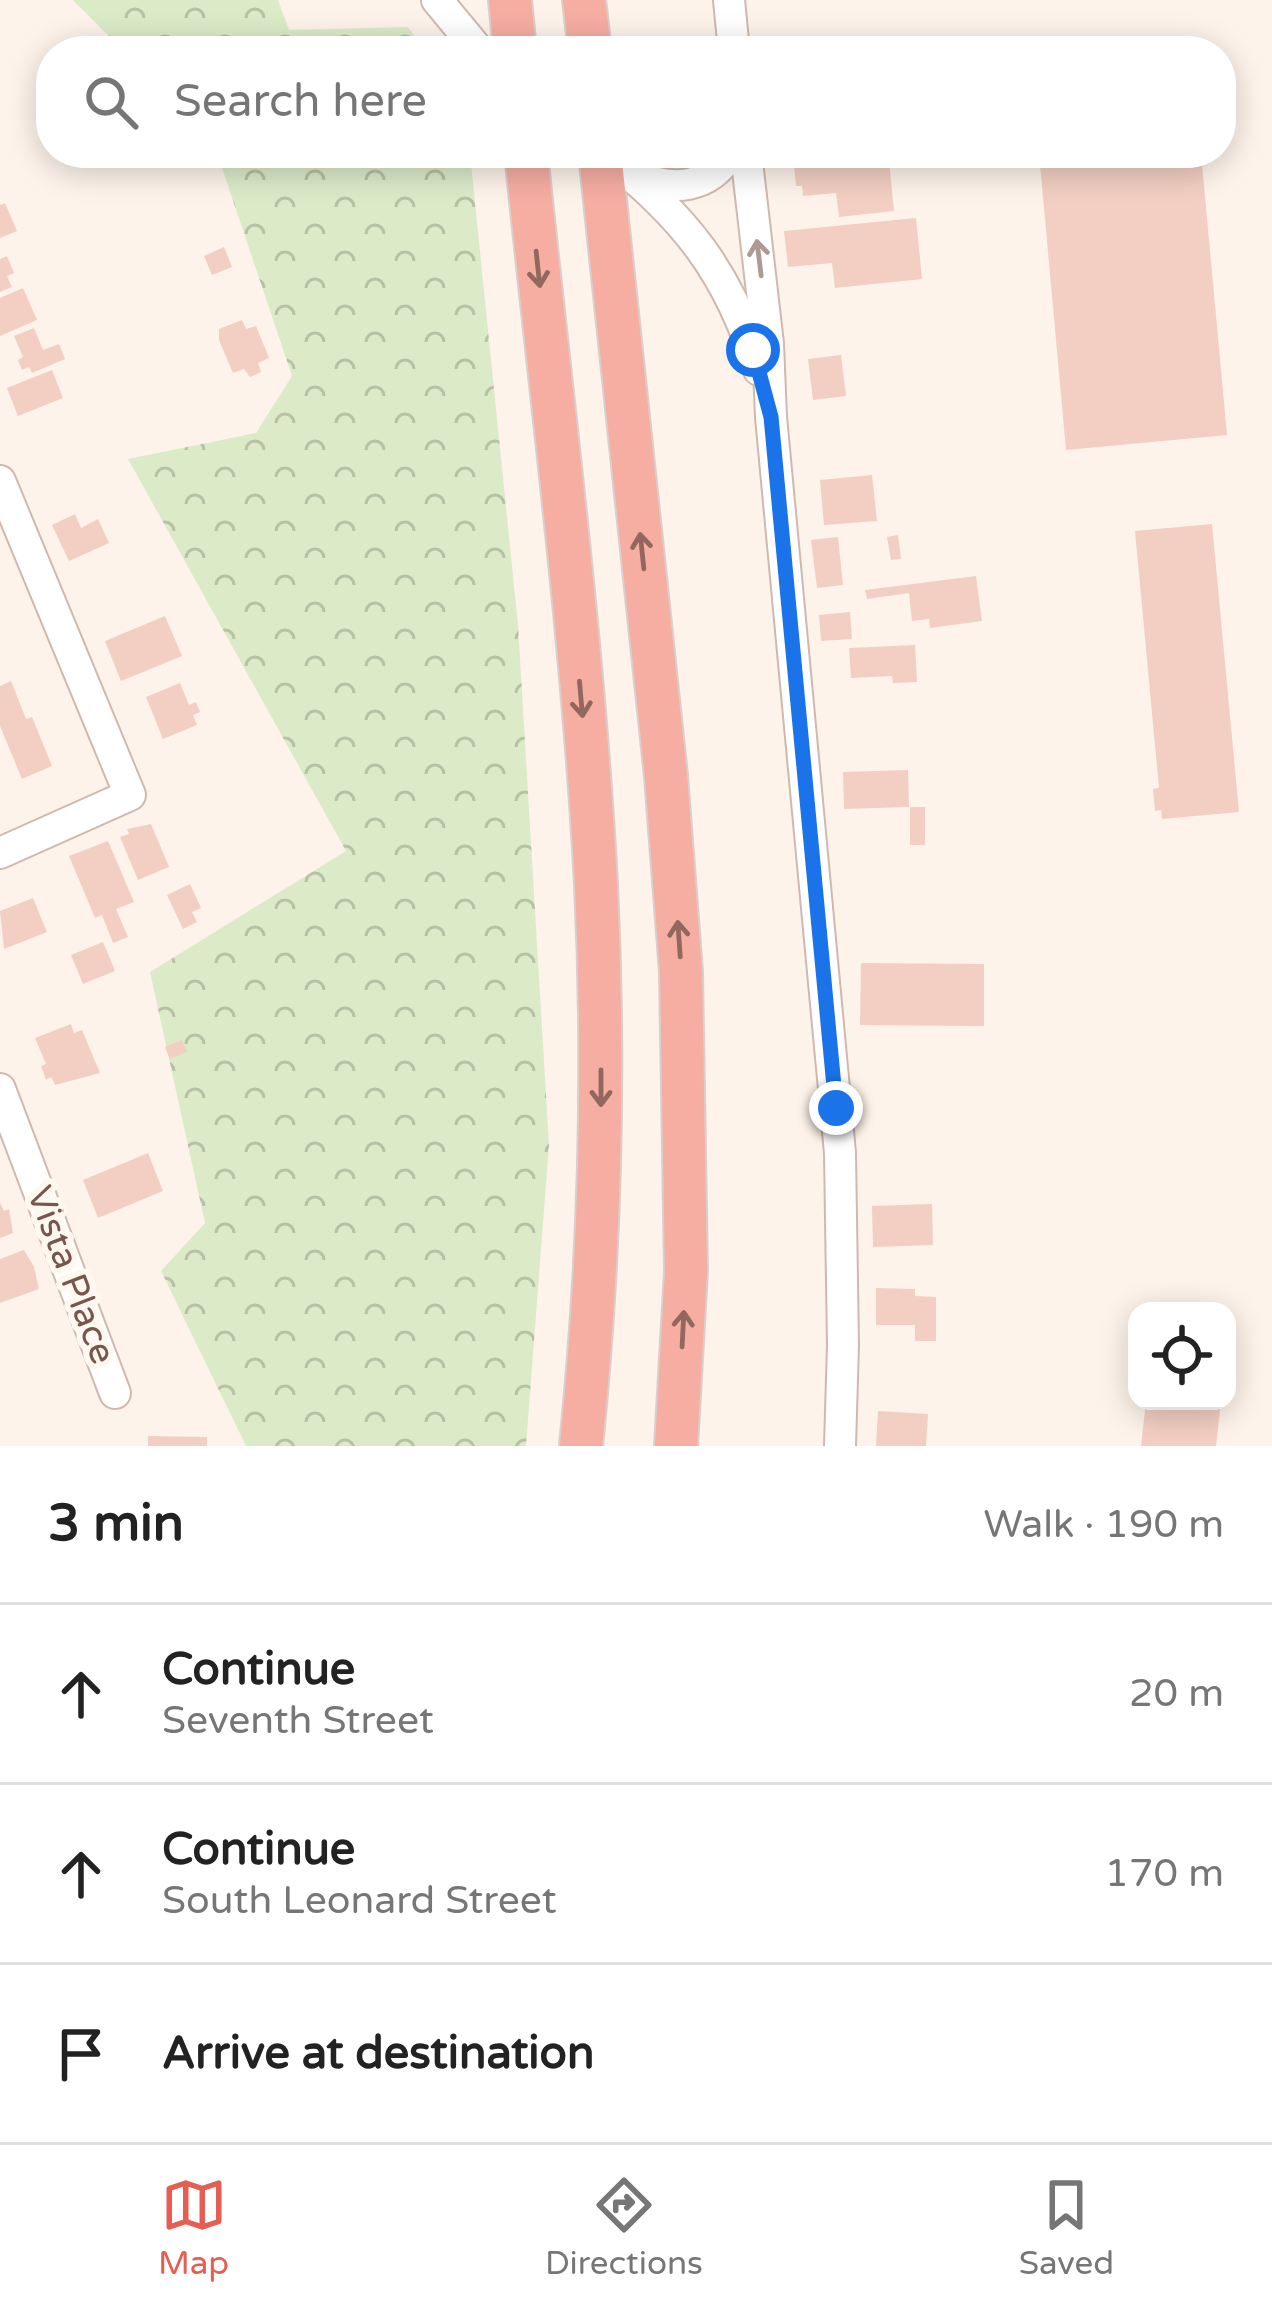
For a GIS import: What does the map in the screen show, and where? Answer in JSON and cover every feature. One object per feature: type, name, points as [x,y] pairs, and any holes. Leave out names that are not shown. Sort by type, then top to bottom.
[{"type":"highway","points":[[510,0],[514,36]]},
{"type":"highway","points":[[528,168],[596,884],[600,1171],[581,1446]]},
{"type":"highway","points":[[613,168],[681,972],[686,1271],[676,1446]]},
{"type":"street","points":[[437,0],[466,36]]},
{"type":"street","points":[[729,0],[733,36]]},
{"type":"street","points":[[621,168],[687,228],[719,272],[743,322],[771,417]]},
{"type":"street","points":[[630,168],[674,187],[694,184],[718,168]]},
{"type":"street","points":[[748,168],[766,321],[840,1153],[840,1446]]},
{"type":"street","points":[[0,853],[130,794],[2,493]]},
{"type":"street","name":"Vista Place","points":[[0,1089],[116,1394]]},
{"type":"green space","points":[[73,0],[278,0],[289,30],[408,27],[414,36],[109,36]]},
{"type":"green space","points":[[222,168],[472,168],[518,625],[549,1145],[526,1446],[246,1446],[161,1271],[205,1223],[150,972],[346,851],[128,459],[256,433],[292,376]]},
{"type":"building","points":[[794,168],[890,168],[894,211],[839,217],[836,193],[803,196],[802,186],[796,186]]},
{"type":"building","points":[[1040,168],[1202,168],[1227,435],[1066,450]]},
{"type":"building","points":[[5,203],[17,231],[0,238],[0,205]]},
{"type":"building","points":[[916,218],[922,279],[835,288],[832,263],[788,267],[784,231]]},
{"type":"building","points":[[224,247],[232,267],[212,275],[204,256]]},
{"type":"building","points":[[7,256],[14,273],[7,276],[12,287],[0,292],[0,259]]},
{"type":"building","points":[[23,288],[37,320],[0,336],[0,298]]},
{"type":"building","points":[[242,320],[246,329],[256,326],[269,358],[258,363],[261,372],[250,377],[244,369],[233,373],[219,340],[219,329]]},
{"type":"building","points":[[34,328],[43,350],[59,344],[65,359],[32,373],[29,367],[22,370],[18,360],[23,357],[14,336]]},
{"type":"building","points":[[841,355],[846,396],[813,400],[808,359]]},
{"type":"building","points":[[52,370],[63,398],[18,416],[7,388]]},
{"type":"building","points":[[872,475],[877,521],[824,525],[820,480]]},
{"type":"building","points":[[75,514],[81,528],[98,519],[109,543],[69,561],[52,525]]},
{"type":"building","points":[[1212,524],[1239,812],[1162,819],[1161,810],[1155,811],[1153,789],[1159,788],[1135,531]]},
{"type":"building","points":[[898,535],[901,559],[891,560],[887,537]]},
{"type":"building","points":[[838,537],[843,585],[817,588],[811,540]]},
{"type":"building","points":[[976,576],[982,621],[930,628],[929,619],[912,621],[909,593],[867,599],[865,590]]},
{"type":"building","points":[[850,612],[852,639],[821,641],[819,615]]},
{"type":"building","points":[[165,616],[182,656],[121,681],[105,641]]},
{"type":"building","points":[[915,645],[917,682],[893,683],[892,676],[851,678],[849,648]]},
{"type":"building","points":[[11,681],[52,766],[22,779],[0,726],[0,686]]},
{"type":"building","points":[[180,683],[189,705],[196,702],[197,725],[163,739],[146,697]]},
{"type":"building","points":[[908,770],[909,807],[844,809],[843,772]]},
{"type":"building","points":[[910,807],[925,807],[925,845],[910,845]]},
{"type":"building","points":[[151,824],[169,867],[138,880],[120,837],[129,834],[127,829]]},
{"type":"building","points":[[108,841],[134,902],[116,909],[128,937],[113,943],[102,915],[95,918],[69,856]]},
{"type":"building","points":[[190,884],[201,908],[192,912],[197,922],[183,929],[167,895]]},
{"type":"building","points":[[33,898],[47,932],[4,949],[0,911]]},
{"type":"building","points":[[103,942],[115,971],[83,984],[71,955]]},
{"type":"building","points":[[861,963],[984,964],[984,1026],[860,1025]]},
{"type":"building","points":[[71,1024],[74,1033],[82,1030],[100,1073],[55,1085],[51,1077],[46,1080],[41,1066],[46,1064],[35,1038]]},
{"type":"building","points":[[182,1040],[187,1052],[170,1059],[165,1047]]},
{"type":"building","points":[[148,1153],[163,1191],[98,1218],[83,1180]]},
{"type":"building","points":[[0,1203],[4,1211],[9,1209],[13,1233],[0,1238]]},
{"type":"building","points":[[932,1204],[933,1245],[873,1247],[872,1206]]},
{"type":"building","points":[[24,1250],[39,1289],[0,1303],[0,1259]]},
{"type":"building","points":[[876,1288],[915,1289],[915,1296],[936,1297],[936,1341],[915,1341],[915,1325],[876,1325]]},
{"type":"building","points":[[1145,1410],[1220,1410],[1216,1446],[1141,1446]]},
{"type":"building","points":[[878,1411],[928,1414],[926,1446],[876,1446]]},
{"type":"building","points":[[148,1436],[207,1437],[207,1446],[148,1446]]},
{"type":"route","points":[[753,350],[771,417],[836,1108]]}]
